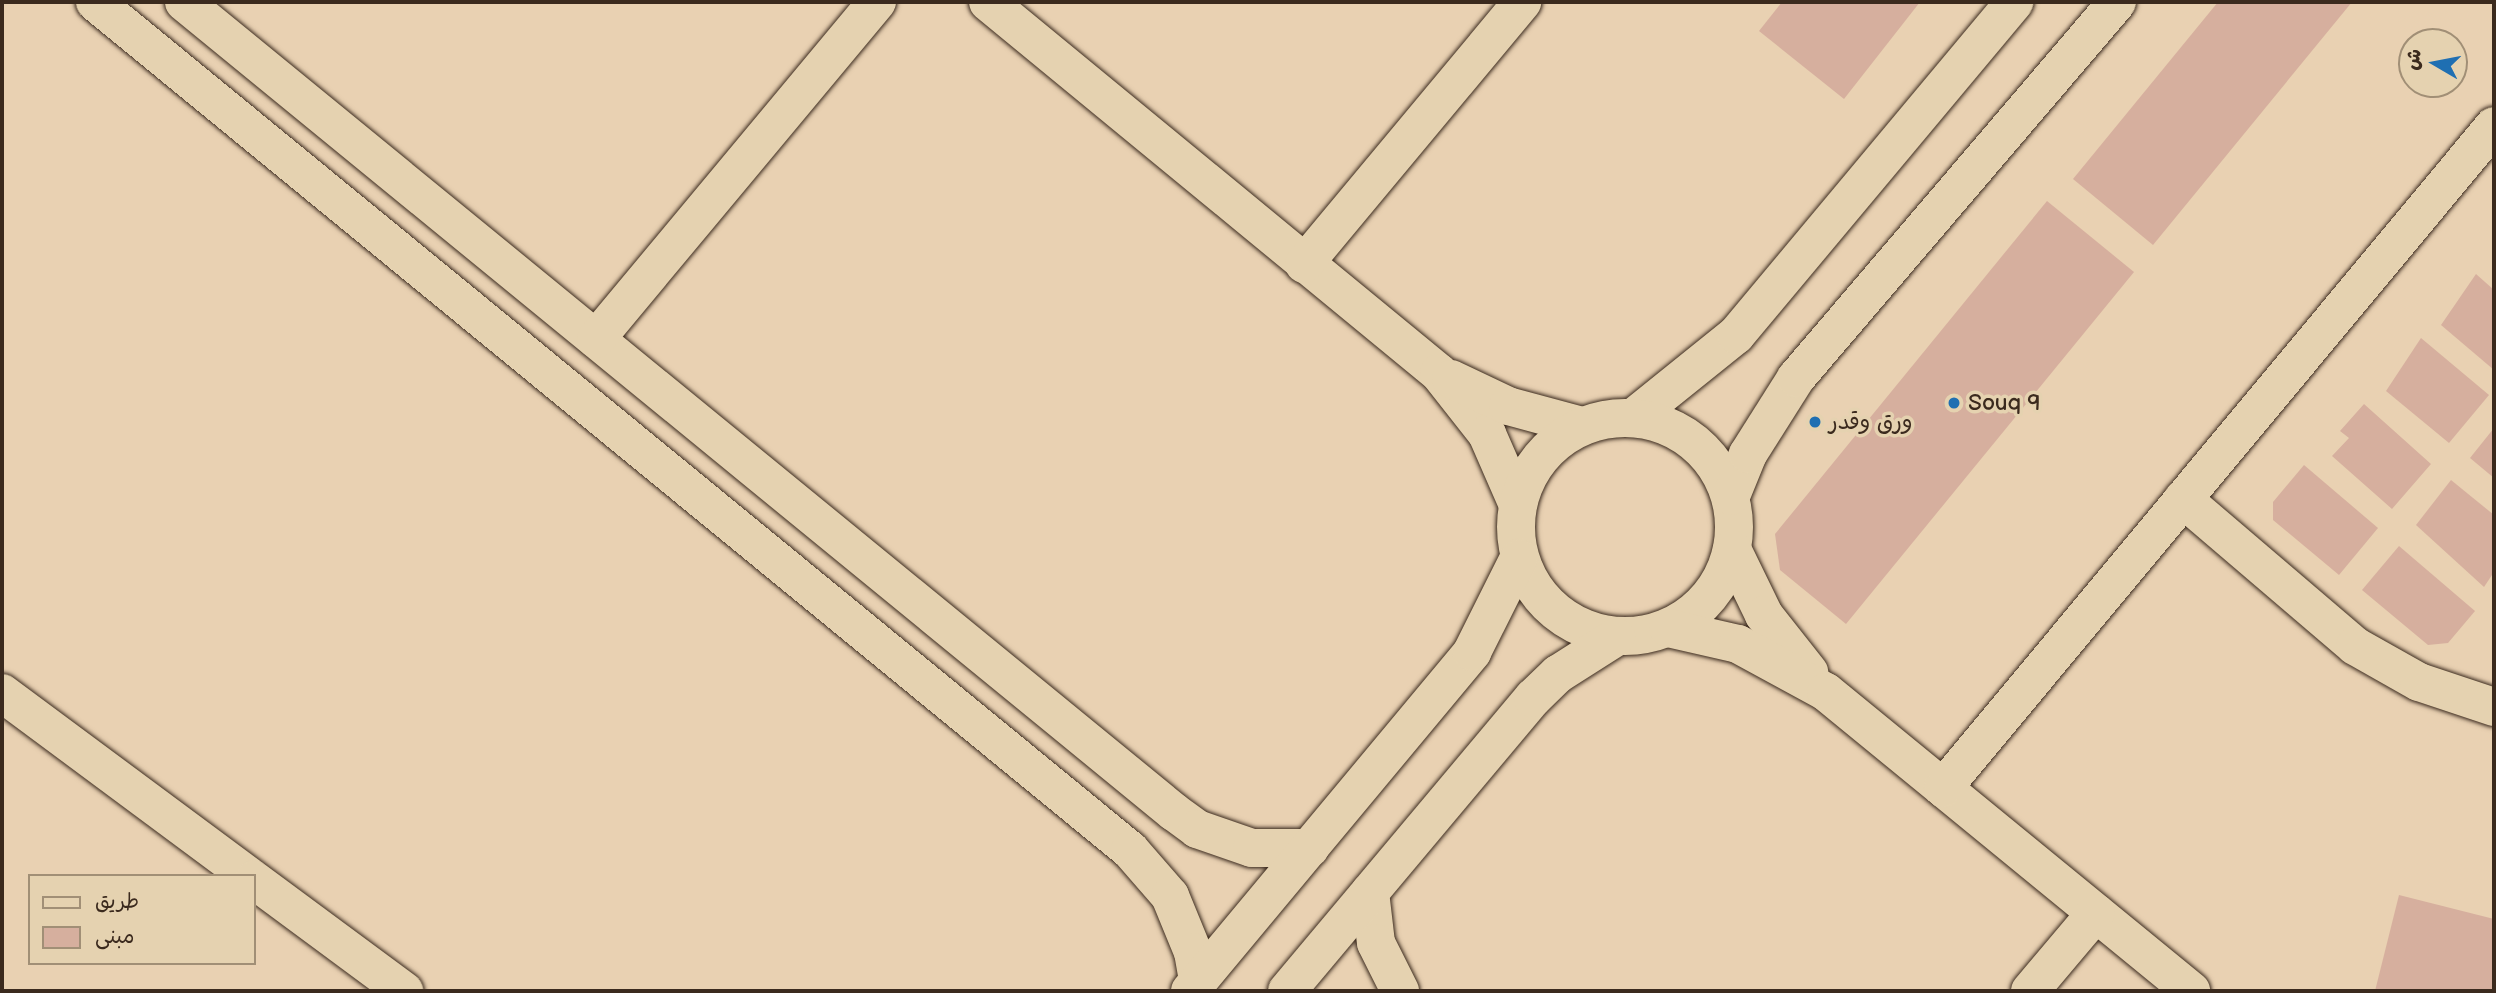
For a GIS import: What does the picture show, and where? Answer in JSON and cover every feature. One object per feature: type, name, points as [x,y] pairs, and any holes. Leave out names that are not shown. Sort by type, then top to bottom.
[{"type":"street","points":[[95,2],[1130,850],[1170,896],[1193,951],[1194,986]]},
{"type":"street","points":[[184,2],[1197,829],[1252,848],[1310,848]]},
{"type":"street","points":[[596,339],[877,2]]},
{"type":"street","points":[[988,2],[1439,373],[1487,434],[1518,505],[1520,558],[1530,582],[1566,620],[1616,637]]},
{"type":"street","points":[[1304,264],[1522,2]]},
{"type":"street","points":[[1634,417],[1736,335],[2014,2]]},
{"type":"street","points":[[1826,692],[1764,615],[1732,549],[1731,496],[1748,454],[1797,378],[2117,2]]},
{"type":"street","points":[[1942,788],[2494,126]]},
{"type":"street","points":[[1439,373],[1508,406],[1582,426],[1634,417],[1660,422],[1704,450],[1731,496]]},
{"type":"street","points":[[1518,505],[1540,457],[1582,426]]},
{"type":"street","points":[[2183,499],[2355,646],[2419,682],[2492,698]]},
{"type":"street","points":[[1668,628],[1710,596],[1732,549]]},
{"type":"street","points":[[1194,986],[1472,652],[1520,558]]},
{"type":"street","points":[[1287,991],[1533,698],[1558,674],[1616,637],[1668,628],[1738,644],[1826,692],[2191,991]]},
{"type":"street","points":[[2,692],[245,874]]},
{"type":"street","points":[[256,881],[404,991]]},
{"type":"street","points":[[1370,892],[1376,943],[1400,991]]},
{"type":"street","points":[[2030,991],[2095,913]]},
{"type":"building","points":[[1782,2],[1920,2],[1844,99],[1759,31]]},
{"type":"building","points":[[2218,2],[2352,2],[2153,245],[2073,179]]},
{"type":"building","name":"Souq 9","points":[[2047,201],[2134,272],[1846,624],[1780,570],[1775,534]]},
{"type":"building","points":[[2476,274],[2494,290],[2494,370],[2441,325]]},
{"type":"building","points":[[2421,338],[2489,395],[2449,443],[2386,391]]},
{"type":"building","points":[[2364,404],[2431,464],[2392,509],[2332,456],[2349,438],[2340,431]]},
{"type":"building","points":[[2494,428],[2494,478],[2470,458]]},
{"type":"building","points":[[2304,465],[2378,528],[2339,575],[2273,520],[2273,502]]},
{"type":"building","points":[[2451,480],[2494,515],[2494,572],[2484,587],[2416,525]]},
{"type":"building","points":[[2399,546],[2475,611],[2448,643],[2428,645],[2362,590]]},
{"type":"building","points":[[2399,895],[2494,919],[2494,991],[2375,991]]},
{"type":"place","name":"Souq 9","points":[[1954,403]]},
{"type":"place","name":"ورق وقدر","points":[[1815,422]]}]
